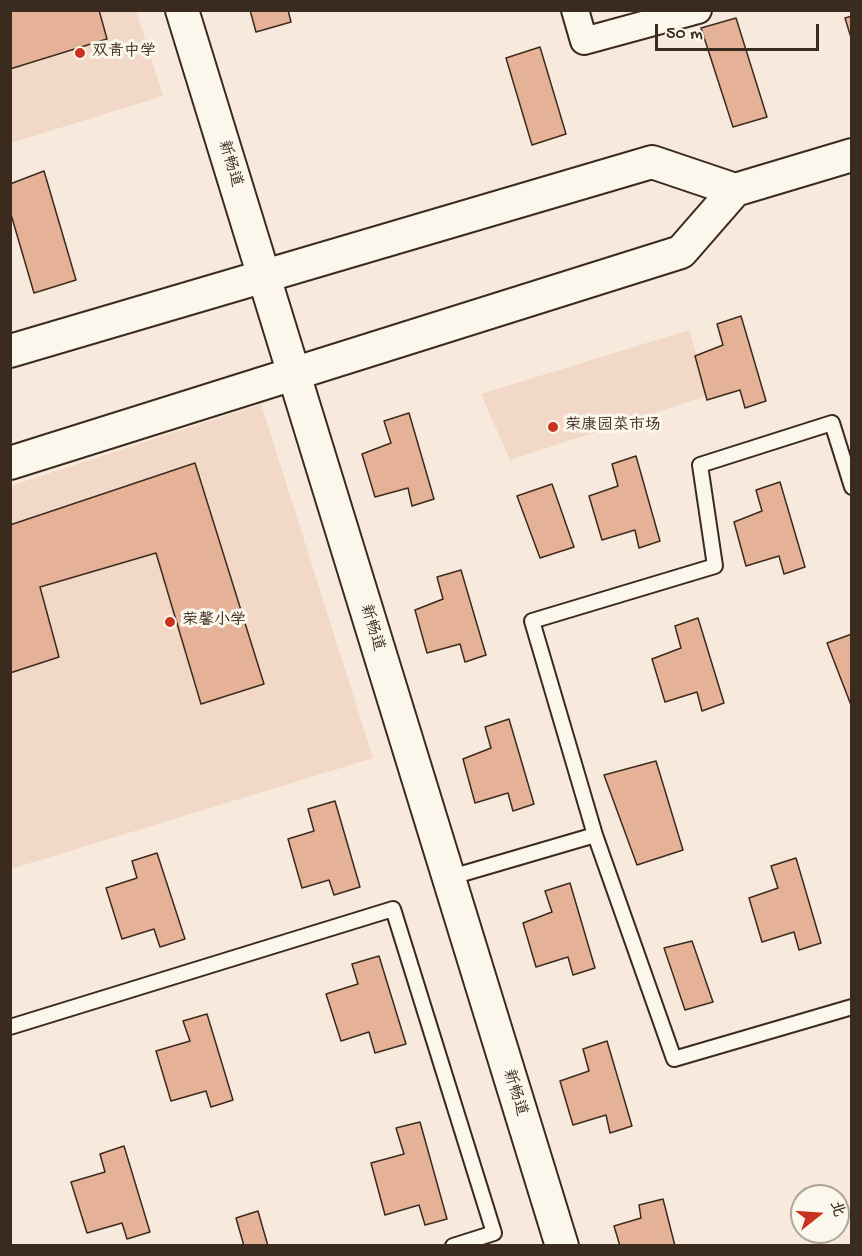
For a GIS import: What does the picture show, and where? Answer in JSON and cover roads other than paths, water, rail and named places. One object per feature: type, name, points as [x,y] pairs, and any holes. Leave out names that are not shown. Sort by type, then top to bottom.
[{"type":"street","name":"新畅道","points":[[182,10],[562,1245]]},
{"type":"street","points":[[575,10],[584,41],[698,10]]},
{"type":"street","points":[[10,463],[681,252],[735,190],[852,155]]},
{"type":"street","points":[[10,351],[652,162],[735,190]]},
{"type":"lane","points":[[852,487],[832,423],[700,465],[715,566],[532,621],[595,835],[674,1059],[852,1007]]},
{"type":"lane","points":[[448,878],[595,835]]},
{"type":"lane","points":[[10,1027],[393,909],[494,1233],[453,1245]]},
{"type":"place","name":"双青中学","points":[[80,53]]},
{"type":"place","name":"荣康园菜市场","points":[[553,427]]},
{"type":"place","name":"荣馨小学","points":[[170,622]]}]
